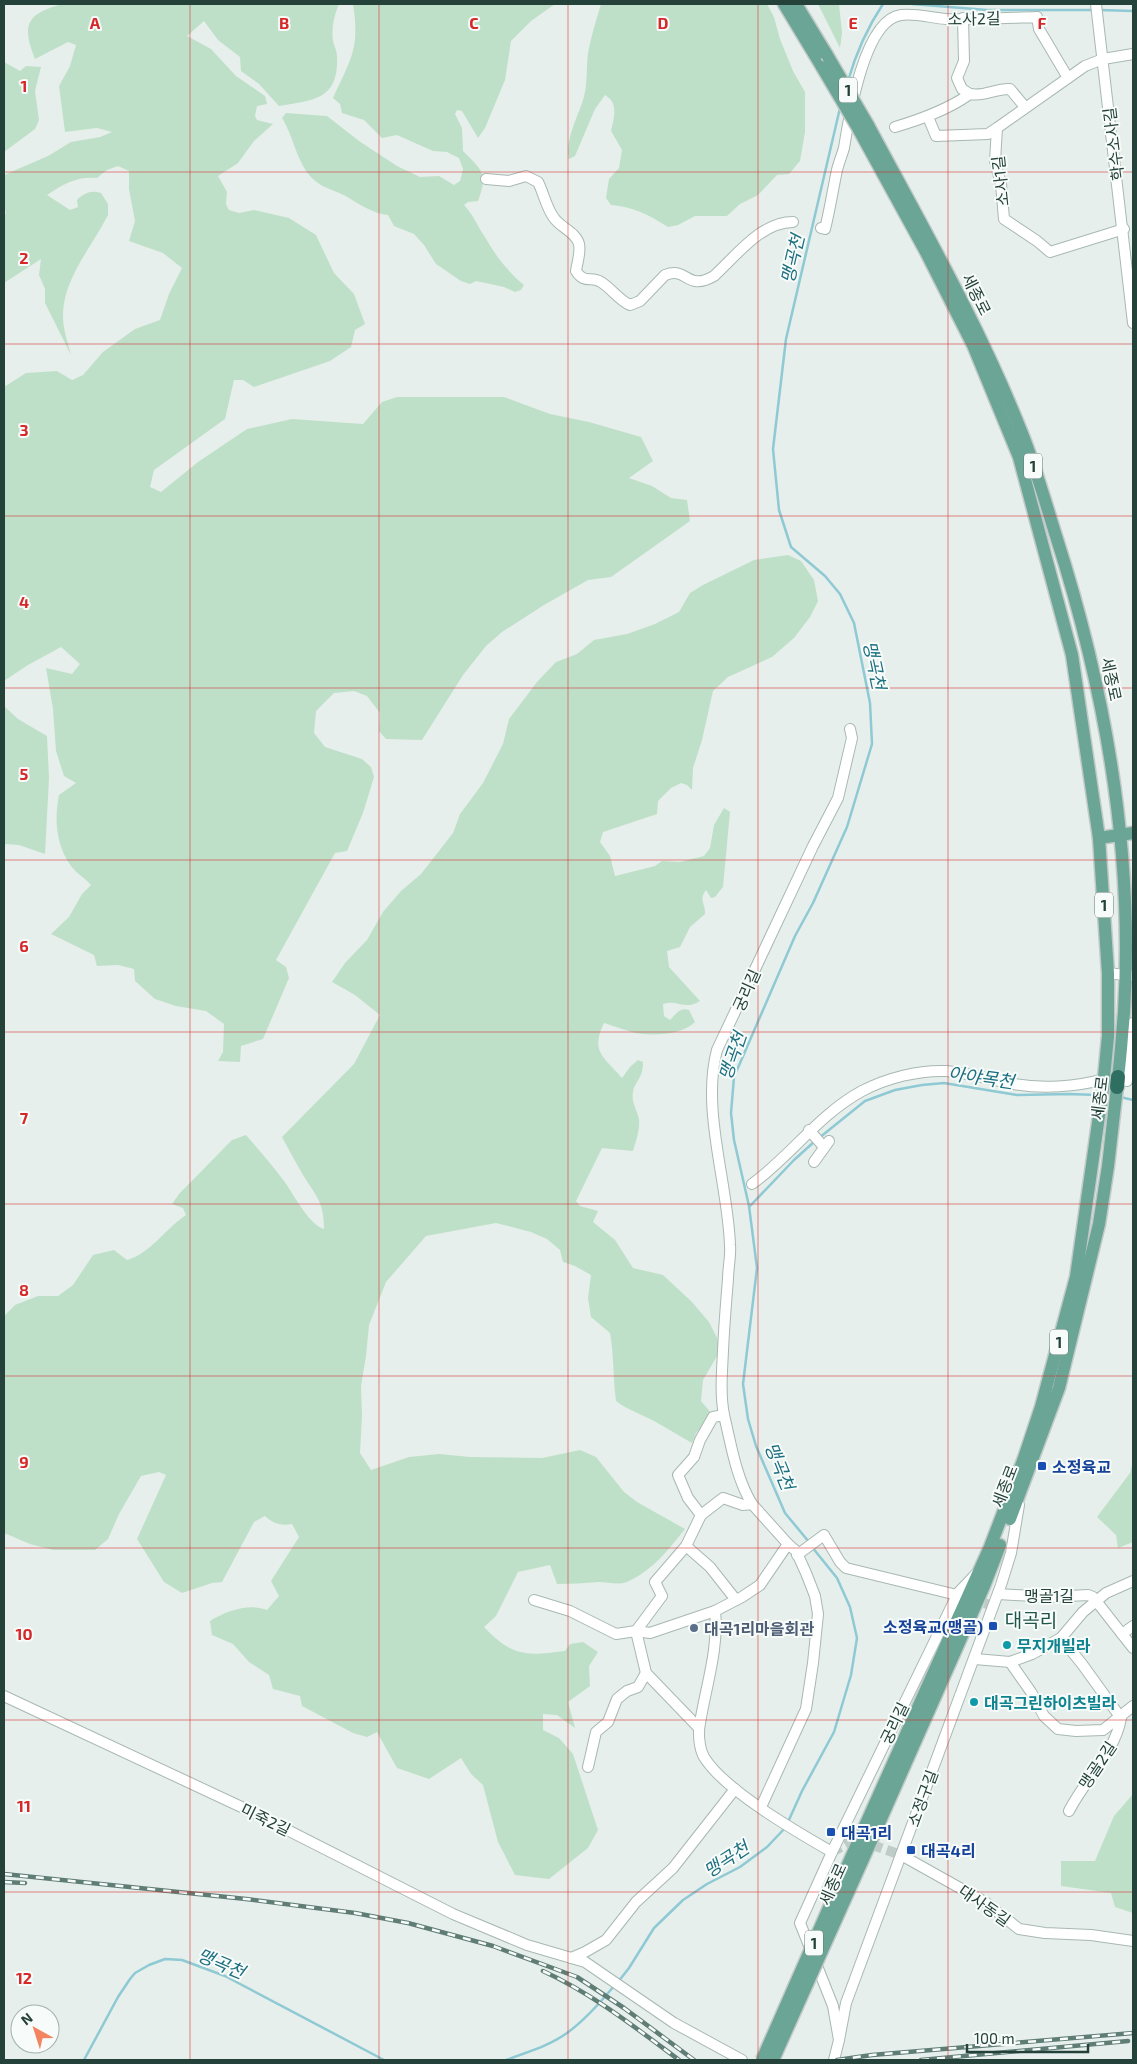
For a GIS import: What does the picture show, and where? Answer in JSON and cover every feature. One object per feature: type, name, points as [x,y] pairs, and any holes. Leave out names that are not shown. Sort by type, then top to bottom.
[{"type":"main road","name":"1","points":[[784,4],[822,67],[863,127]]},
{"type":"main road","name":"1","points":[[796,4],[828,55],[863,127]]},
{"type":"main road","name":"세종로","points":[[762,2060],[984,1586],[1059,1388],[1099,1224],[1116,1104],[1130,975],[1120,834],[1108,746],[1096,680],[1073,588],[1030,456],[982,343],[863,127]]},
{"type":"main road","name":"세종로","points":[[773,2060],[982,1567],[1024,1458],[1060,1339],[1076,1277],[1101,1107],[1117,1083],[1108,1036],[1108,973],[1100,838],[1072,655],[1019,457],[968,337],[863,127]]},
{"type":"main road","points":[[1100,838],[1133,832]]},
{"type":"street","name":"학수소사길","points":[[1096,4],[1124,229],[1133,323]]},
{"type":"street","name":"소사2길","points":[[821,228],[825,229],[847,123],[860,74],[866,56],[883,25],[890,19],[901,15],[963,18],[1037,17],[1039,29],[1068,78]]},
{"type":"street","points":[[963,18],[964,61],[956,78],[962,89],[970,94],[979,95],[989,94],[1001,89],[1010,89],[1025,107]]},
{"type":"street","name":"소사1길","points":[[928,117],[936,136],[988,134],[1085,66],[1133,54]]},
{"type":"street","points":[[895,126],[928,117],[970,94]]},
{"type":"street","name":"소사1길","points":[[997,128],[995,160],[1004,219],[1037,240],[1050,252],[1124,229]]},
{"type":"street","points":[[486,180],[509,181],[526,176],[538,182],[547,207],[553,217],[575,236],[578,241],[580,247],[576,271],[580,277],[585,280],[597,279],[630,305],[640,301],[664,275],[670,273],[682,275],[696,282],[714,276],[768,227],[784,222],[793,222]]},
{"type":"street","name":"궁리길","points":[[765,1810],[806,1710],[818,1614],[815,1596],[797,1555],[752,1504],[746,1494],[735,1461],[724,1415],[722,1379],[730,1247],[727,1210],[716,1141],[712,1090],[713,1065],[717,1050],[813,846],[838,798],[852,738],[850,729]]},
{"type":"street","points":[[1108,973],[1130,975]]},
{"type":"street","points":[[1117,1083],[1133,1023]]},
{"type":"street","name":"세종로","points":[[752,1184],[769,1172],[809,1130],[861,1092],[890,1080],[920,1073],[946,1071],[1034,1086],[1117,1083]]},
{"type":"street","points":[[809,1130],[826,1144],[814,1162]]},
{"type":"street","points":[[702,1515],[688,1498],[678,1474],[694,1457],[700,1440],[713,1417],[724,1415]]},
{"type":"street","name":"소정구길","points":[[834,2060],[846,2003],[975,1659],[1011,1553],[1023,1486]]},
{"type":"street","points":[[700,1728],[646,1673],[636,1631],[662,1596],[655,1582],[686,1546],[702,1515],[723,1498],[743,1505],[752,1504]]},
{"type":"street","points":[[797,1555],[824,1535],[840,1562],[846,1568],[957,1595]]},
{"type":"street","points":[[534,1600],[570,1611],[616,1634],[636,1631],[650,1633],[715,1611],[760,1585],[788,1544]]},
{"type":"street","points":[[686,1546],[710,1567],[736,1600]]},
{"type":"street","name":"궁리길","points":[[839,2040],[833,2006],[800,1923],[832,1852],[957,1595],[982,1567]]},
{"type":"street","name":"맹골1길","points":[[1010,1662],[1061,1638],[1083,1612],[1106,1593],[1133,1581]]},
{"type":"street","name":"맹골1길","points":[[999,1589],[1024,1596],[1088,1595],[1097,1602]]},
{"type":"street","points":[[1097,1602],[1133,1648]]},
{"type":"street","points":[[715,1611],[716,1625],[699,1739],[703,1755],[716,1773],[735,1788],[765,1810],[832,1852]]},
{"type":"street","points":[[1122,1634],[1133,1626]]},
{"type":"street","points":[[1061,1638],[1120,1718]]},
{"type":"street","points":[[975,1659],[1010,1662]]},
{"type":"street","name":"맹골2길","points":[[1010,1662],[1031,1692],[1044,1716],[1058,1728],[1076,1732],[1103,1730],[1133,1706]]},
{"type":"street","points":[[588,1767],[596,1732],[608,1722],[617,1699],[627,1691],[638,1687],[646,1673]]},
{"type":"street","name":"미죽2길","points":[[4,1696],[250,1810],[453,1914],[527,1945],[585,1962],[674,2023],[742,2060]]},
{"type":"street","name":"맹골2길","points":[[1069,1811],[1079,1791],[1116,1739],[1120,1718]]},
{"type":"street","points":[[571,1958],[606,1940],[636,1902],[673,1868],[735,1788]]},
{"type":"street","name":"대사동길","points":[[901,1855],[985,1902],[1019,1929],[1045,1934],[1091,1935],[1133,1941]]},
{"type":"green space","points":[[62,4],[339,4],[334,18],[332,36],[337,52],[337,71],[334,82],[329,90],[322,95],[303,102],[279,106],[259,84],[241,71],[240,57],[218,40],[204,21],[187,36],[211,49],[236,76],[265,96],[267,104],[257,106],[255,116],[257,120],[273,124],[254,141],[238,163],[218,176],[227,192],[226,204],[229,210],[239,213],[254,210],[289,218],[316,235],[334,273],[354,294],[365,324],[355,330],[351,347],[330,361],[254,387],[243,380],[234,380],[225,419],[154,470],[150,487],[161,492],[198,462],[247,429],[292,419],[363,424],[382,402],[397,397],[504,397],[550,414],[589,422],[641,437],[653,461],[629,478],[652,486],[671,498],[687,500],[690,521],[611,577],[588,580],[502,632],[486,646],[463,675],[422,740],[386,739],[379,731],[380,713],[367,696],[354,691],[334,693],[316,711],[314,733],[325,747],[362,759],[371,767],[374,777],[363,813],[347,851],[335,853],[276,960],[286,967],[289,978],[263,1039],[241,1046],[240,1062],[218,1061],[223,1052],[224,1024],[206,1011],[176,1006],[155,999],[135,981],[134,969],[118,965],[97,966],[94,955],[51,934],[69,917],[82,894],[91,885],[71,866],[59,841],[57,814],[59,795],[76,783],[64,776],[56,751],[53,709],[46,668],[72,674],[80,664],[61,647],[4,681],[4,387],[26,373],[57,371],[72,380],[83,375],[103,352],[135,329],[160,320],[169,294],[182,268],[163,253],[129,241],[135,221],[129,189],[129,171],[118,166],[107,170],[97,178],[83,178],[70,182],[47,195],[70,210],[78,207],[77,200],[91,192],[101,193],[108,204],[108,215],[79,264],[67,290],[63,317],[71,355],[45,303],[45,289],[39,275],[41,259],[4,283],[4,218],[6,212],[4,209],[4,175],[48,156],[71,142],[100,137],[112,132],[97,128],[65,132],[59,86],[70,66],[76,45],[68,42],[35,59],[28,37],[30,22],[41,12]]},
{"type":"green space","points":[[353,4],[555,4],[531,21],[511,41],[505,80],[485,128],[478,138],[462,111],[457,110],[455,114],[462,128],[463,151],[479,168],[483,179],[478,201],[468,202],[464,205],[507,269],[524,285],[521,290],[515,292],[504,287],[476,281],[470,284],[461,281],[436,264],[424,245],[414,234],[394,226],[388,215],[373,211],[322,186],[308,174],[282,118],[286,113],[327,116],[359,141],[397,166],[420,177],[439,176],[454,185],[460,181],[463,169],[459,158],[447,152],[433,151],[397,135],[382,138],[364,120],[342,113],[340,104],[333,98],[352,53],[355,32]]},
{"type":"green space","points":[[601,4],[767,4],[774,17],[780,39],[793,71],[805,92],[805,132],[800,161],[789,174],[777,175],[758,195],[740,204],[727,216],[695,216],[678,225],[668,227],[641,212],[611,205],[606,198],[609,179],[619,168],[622,150],[611,131],[614,106],[605,95],[595,109],[575,156],[569,159],[568,153],[570,138],[585,94],[588,53]]},
{"type":"green space","points":[[818,4],[839,4],[842,33],[840,48]]},
{"type":"green space","points":[[4,62],[20,71],[26,66],[41,67],[35,91],[39,120],[35,129],[4,152]]},
{"type":"green space","points":[[788,555],[801,561],[814,580],[818,601],[810,617],[794,638],[772,657],[728,677],[713,691],[702,740],[693,768],[692,790],[687,785],[681,783],[671,788],[658,801],[657,814],[603,832],[600,842],[610,856],[615,876],[655,866],[662,861],[680,862],[704,856],[710,848],[714,825],[724,808],[730,812],[723,887],[715,897],[711,898],[706,890],[702,900],[705,914],[690,927],[680,947],[667,951],[669,967],[700,1001],[690,1005],[663,1004],[664,1016],[670,1020],[678,1012],[686,1009],[689,1010],[695,1022],[683,1030],[667,1034],[635,1033],[604,1023],[598,1041],[599,1048],[601,1054],[622,1078],[638,1060],[643,1062],[642,1072],[634,1088],[633,1096],[633,1103],[639,1119],[638,1131],[633,1151],[602,1148],[576,1201],[580,1206],[598,1211],[593,1222],[615,1240],[633,1268],[663,1275],[691,1301],[709,1322],[717,1338],[720,1351],[703,1380],[701,1401],[712,1414],[696,1433],[692,1443],[616,1401],[610,1333],[591,1317],[588,1298],[591,1275],[563,1262],[560,1250],[547,1239],[531,1232],[496,1223],[426,1236],[386,1282],[369,1325],[361,1386],[360,1453],[371,1470],[409,1457],[439,1454],[470,1457],[542,1458],[580,1450],[596,1457],[624,1492],[637,1502],[685,1529],[667,1551],[646,1571],[618,1584],[599,1582],[557,1584],[550,1565],[518,1572],[496,1616],[484,1627],[503,1644],[529,1654],[565,1651],[570,1644],[583,1642],[598,1652],[589,1666],[590,1686],[568,1702],[575,1728],[557,1715],[543,1714],[543,1730],[559,1738],[573,1754],[598,1830],[588,1848],[549,1879],[515,1875],[498,1842],[483,1785],[471,1774],[461,1758],[429,1779],[397,1768],[377,1732],[367,1737],[353,1733],[302,1706],[300,1696],[273,1689],[269,1675],[249,1662],[233,1644],[212,1635],[210,1621],[238,1609],[253,1607],[267,1610],[279,1596],[271,1581],[299,1537],[292,1524],[278,1524],[265,1516],[254,1522],[222,1582],[212,1583],[182,1593],[164,1582],[137,1539],[166,1475],[159,1472],[141,1476],[119,1514],[108,1539],[95,1550],[53,1550],[30,1544],[4,1533],[4,1316],[15,1305],[38,1296],[58,1296],[73,1285],[93,1255],[114,1250],[127,1260],[143,1252],[186,1215],[183,1208],[172,1204],[179,1194],[232,1140],[246,1135],[284,1181],[307,1215],[313,1222],[324,1229],[321,1206],[282,1137],[354,1064],[380,1015],[355,995],[332,982],[345,963],[367,940],[383,912],[401,891],[421,874],[453,833],[460,814],[483,783],[503,744],[509,719],[537,682],[556,662],[577,654],[594,640],[627,634],[655,624],[679,612],[690,593],[754,560]]},
{"type":"green space","points":[[4,706],[18,719],[47,736],[49,778],[45,854],[19,845],[4,844]]},
{"type":"green space","points":[[1133,1461],[1133,1542],[1118,1548],[1116,1535],[1097,1517],[1130,1473]]},
{"type":"green space","points":[[1133,1794],[1133,1913],[1115,1907],[1111,1893],[1061,1886],[1061,1861],[1095,1861],[1114,1816]]},
{"type":"waterway","name":"맹곡천","points":[[848,81],[862,41],[883,4]]},
{"type":"waterway","points":[[912,4],[987,10],[1094,10]]},
{"type":"waterway","points":[[1100,10],[1133,11]]},
{"type":"waterway","name":"맹곡천","points":[[809,1542],[785,1513],[756,1446],[748,1419],[743,1384],[757,1268],[749,1206],[734,1140],[731,1113],[734,1077],[795,936],[813,903],[847,827],[872,744],[870,703],[854,623],[840,594],[825,576],[791,547],[779,510],[773,449],[786,339],[840,108]]},
{"type":"waterway","name":"아야목천","points":[[819,1138],[865,1101],[895,1090],[922,1085],[944,1083],[1017,1095],[1097,1095]]},
{"type":"waterway","name":"아야목천","points":[[1120,1097],[1133,1100]]},
{"type":"waterway","name":"아야목천","points":[[750,1206],[815,1141]]},
{"type":"waterway","name":"맹곡천","points":[[788,1822],[802,1791],[834,1732],[851,1675],[857,1638],[850,1607],[837,1578],[812,1547]]},
{"type":"waterway","name":"맹곡천","points":[[618,1982],[654,1928],[683,1900],[707,1884],[740,1867],[767,1847],[786,1827]]},
{"type":"waterway","name":"맹곡천","points":[[84,2060],[118,1997],[130,1979],[135,1973],[165,1959],[182,1960],[225,1976],[384,2060]]},
{"type":"waterway","name":"맹곡천","points":[[506,2060],[560,2038],[580,2023],[614,1986]]},
{"type":"tunnel","points":[[970,1599],[994,1606]]},
{"type":"tunnel","points":[[832,1852],[855,1839],[901,1855]]},
{"type":"railway","points":[[4,1874],[246,1899],[355,1913],[408,1923],[493,1946],[577,1977],[624,2008],[694,2060]]},
{"type":"railway","points":[[4,1882],[25,1883]]},
{"type":"railway","points":[[543,1971],[597,2001],[679,2060]]},
{"type":"railway","points":[[837,2060],[872,2055],[1133,2033]]},
{"type":"railway","points":[[921,2060],[1128,2041]]},
{"type":"place","name":"소정육교","points":[[1042,1466]]},
{"type":"place","name":"소정육교(맹골)","points":[[993,1626]]},
{"type":"place","name":"대곡1리마을회관","points":[[694,1628]]},
{"type":"place","name":"무지개빌라","points":[[1007,1645]]},
{"type":"place","name":"대곡그린하이츠빌라","points":[[974,1702]]},
{"type":"place","name":"대곡1리","points":[[831,1832]]},
{"type":"place","name":"대곡4리","points":[[911,1850]]},
{"type":"district","name":"대곡리","points":[[1031,1619]]}]
